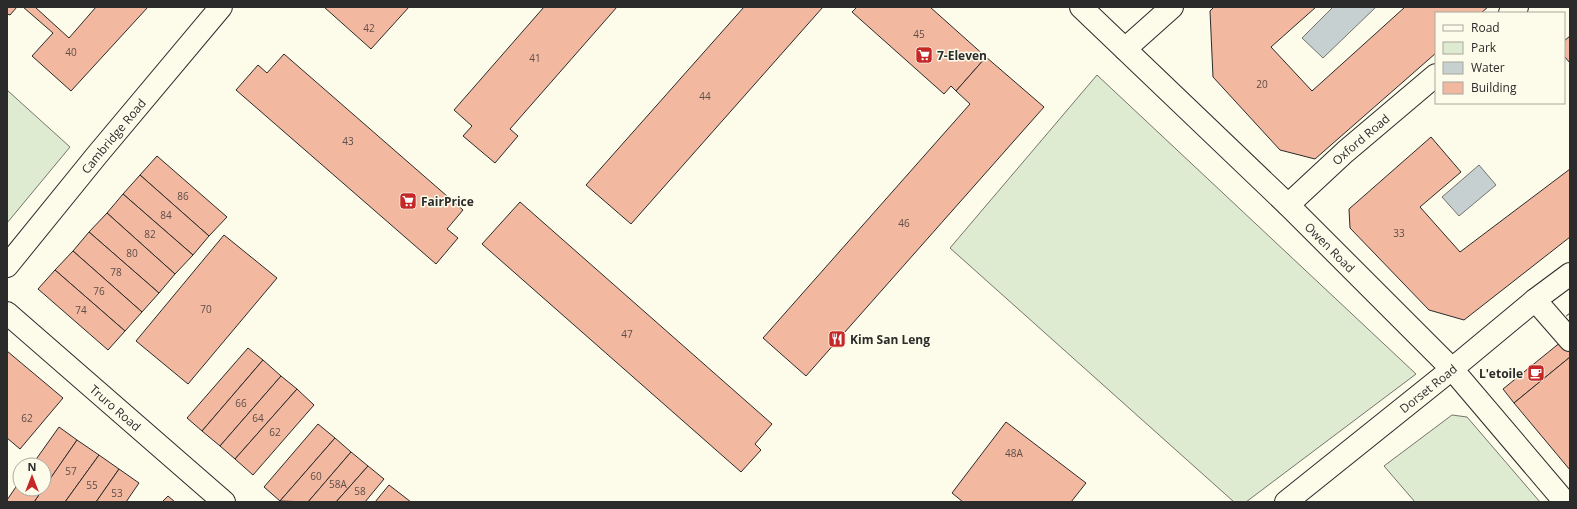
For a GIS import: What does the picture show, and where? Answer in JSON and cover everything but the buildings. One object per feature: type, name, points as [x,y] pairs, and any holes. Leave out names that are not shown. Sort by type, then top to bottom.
[{"type":"street","name":"Cambridge Road","points":[[7,266],[221,7]]},
{"type":"street","name":"Owen Road","points":[[1082,7],[1288,204],[1452,369],[1564,502]]},
{"type":"street","points":[[1125,49],[1172,7]]},
{"type":"street","name":"Oxford Road","points":[[1288,204],[1344,152],[1435,76]]},
{"type":"street","name":"Dorset Road","points":[[1286,502],[1452,369],[1535,300],[1570,274]]},
{"type":"street","points":[[1535,300],[1570,340]]},
{"type":"street","name":"Truro Road","points":[[7,313],[224,502]]},
{"type":"green space","points":[[1097,75],[1416,374],[1246,502],[1234,502],[950,248]]},
{"type":"green space","points":[[7,90],[70,147],[7,223]]},
{"type":"green space","points":[[1452,415],[1467,417],[1540,502],[1415,502],[1384,466]]},
{"type":"water","points":[[1333,7],[1376,7],[1323,58],[1302,38]]},
{"type":"water","points":[[1479,165],[1496,185],[1459,216],[1442,197]]},
{"type":"fence","points":[[1570,313],[1565,317],[1570,322]]},
{"type":"place","name":"7-Eleven","points":[[924,55]]},
{"type":"place","name":"FairPrice","points":[[408,201]]},
{"type":"place","name":"Kim San Leng","points":[[837,339]]},
{"type":"place","name":"L'etoile","points":[[1536,373]]}]
